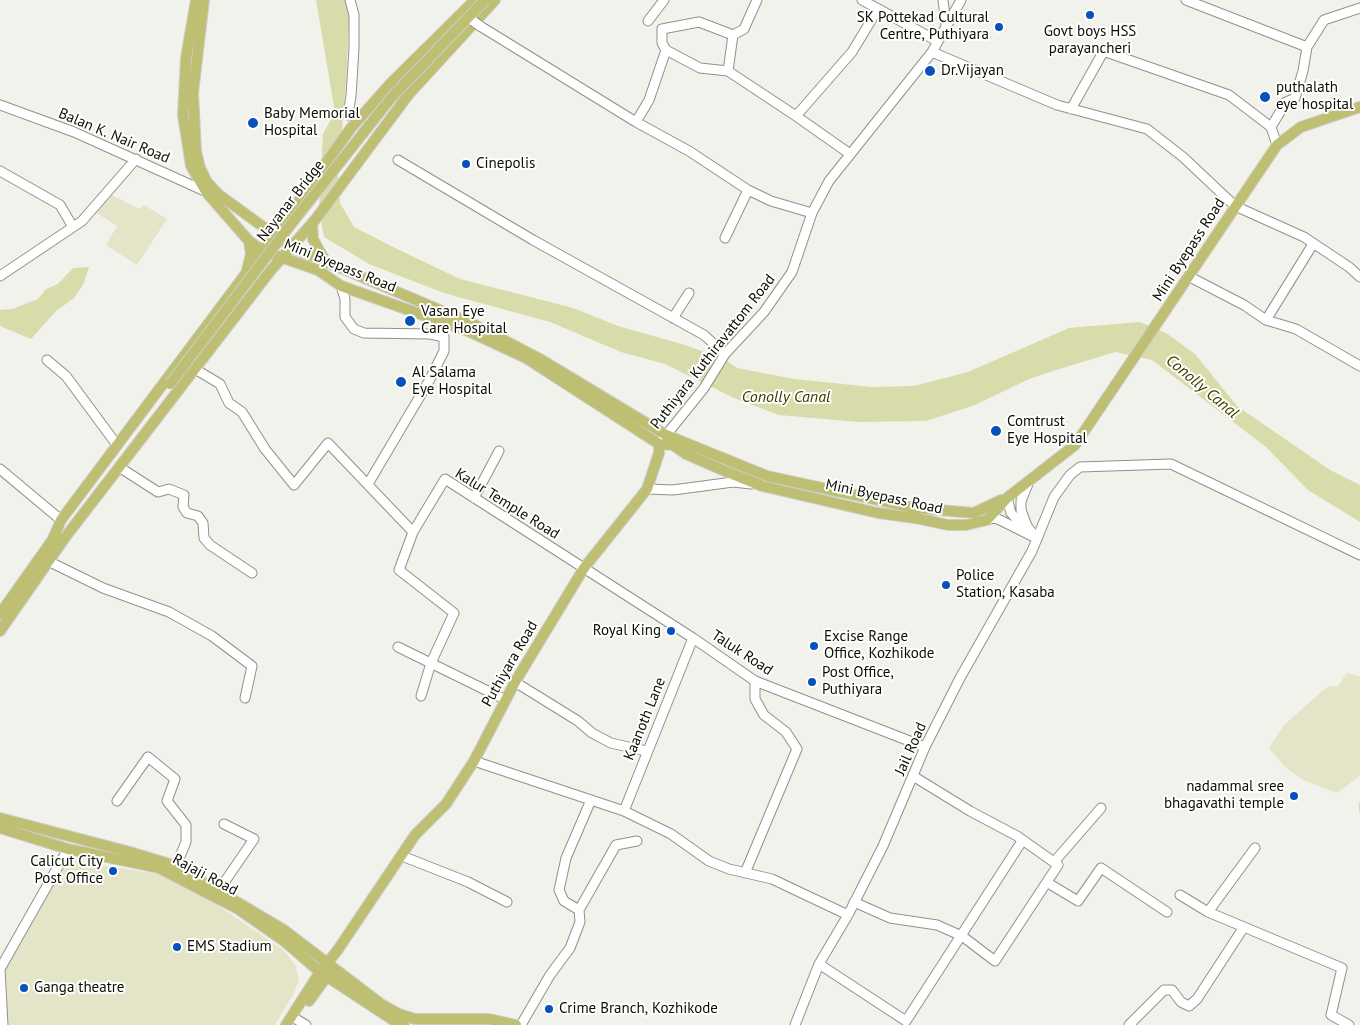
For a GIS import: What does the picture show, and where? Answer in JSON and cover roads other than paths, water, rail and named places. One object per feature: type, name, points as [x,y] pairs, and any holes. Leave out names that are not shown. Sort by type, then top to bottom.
[{"type":"main road","points":[[196,0],[191,60],[196,151],[200,168],[211,192],[291,247],[473,324],[540,359],[666,435],[767,476],[915,508],[974,513],[1007,498]]},
{"type":"main road","points":[[191,60],[204,0]]},
{"type":"main road","points":[[0,631],[48,561],[56,542],[61,520],[247,273],[351,128],[390,84],[475,0]]},
{"type":"main road","name":"Nayanar Bridge","points":[[56,542],[94,486],[291,224],[391,98],[485,0]]},
{"type":"main road","points":[[0,614],[3,603],[119,467],[313,221],[409,94],[495,0]]},
{"type":"main road","points":[[367,110],[375,107],[381,109],[384,113],[384,127]]},
{"type":"main road","name":"Mini Byepass Road","points":[[211,192],[249,240],[263,251],[318,270],[341,286],[468,331],[526,358],[659,444],[673,445],[686,454],[762,486],[878,513],[948,525],[966,525],[987,520],[1007,498],[1028,484],[1075,445],[1130,361],[1190,277],[1277,145],[1301,127],[1360,107]]},
{"type":"main road","points":[[313,221],[313,239],[325,261]]},
{"type":"main road","points":[[247,273],[251,254],[249,240]]},
{"type":"main road","name":"Puthiyara Road","points":[[327,970],[415,835],[446,804],[474,761],[515,682],[584,568],[647,489],[660,453],[659,444]]},
{"type":"main road","points":[[0,818],[176,866],[284,930],[327,970],[396,1022],[404,1025]]},
{"type":"main road","name":"Rajaji Road","points":[[0,828],[68,849],[159,868],[184,879],[238,909],[327,970]]},
{"type":"main road","points":[[293,1022],[327,970]]},
{"type":"main road","points":[[327,970],[398,1014],[415,1019],[482,1018],[503,1024],[516,1025]]},
{"type":"main road","points":[[286,1025],[327,970]]},
{"type":"street","points":[[348,115],[354,48],[354,15],[350,0]]},
{"type":"street","points":[[648,21],[664,0]]},
{"type":"street","points":[[757,0],[744,29],[733,35],[699,22],[662,29],[662,43],[666,50],[700,68],[728,70],[850,154]]},
{"type":"street","points":[[862,0],[937,41]]},
{"type":"street","points":[[943,0],[946,25]]},
{"type":"street","points":[[961,0],[932,52],[1011,87],[1071,109],[1147,129],[1183,158],[1235,206],[1314,244],[1349,266],[1360,277]]},
{"type":"street","points":[[1186,0],[1307,47]]},
{"type":"street","points":[[1271,127],[1286,102],[1295,98],[1304,71],[1307,47],[1324,20],[1360,8]]},
{"type":"street","points":[[796,116],[852,52],[878,9]]},
{"type":"street","points":[[475,22],[636,122],[689,151],[748,190],[771,202],[812,213]]},
{"type":"street","points":[[728,70],[733,35]]},
{"type":"street","points":[[636,122],[649,100],[666,50]]},
{"type":"street","name":"Puthiyara Kuthiravattom Road","points":[[659,444],[704,388],[725,354],[764,312],[792,272],[812,213],[829,181],[932,52]]},
{"type":"street","points":[[1071,109],[1102,54],[1106,52],[1229,95],[1271,127],[1277,145]]},
{"type":"street","name":"Balan K. Nair Road","points":[[0,104],[74,132],[211,192]]},
{"type":"street","points":[[0,276],[82,221],[136,159]]},
{"type":"street","points":[[398,160],[533,240],[704,335],[725,354]]},
{"type":"street","points":[[0,171],[60,205],[73,227]]},
{"type":"street","points":[[725,238],[748,190]]},
{"type":"street","points":[[1266,320],[1314,244]]},
{"type":"street","points":[[1190,277],[1244,305],[1266,320],[1296,329],[1360,366]]},
{"type":"street","points":[[341,286],[345,299],[345,317],[354,329],[364,333],[444,336],[444,351],[429,381],[368,484]]},
{"type":"street","points":[[673,318],[689,293]]},
{"type":"street","points":[[47,360],[66,376],[117,445]]},
{"type":"street","points":[[195,369],[220,384],[229,403],[242,412],[265,449],[294,485],[328,442],[413,532],[399,570],[454,613],[431,663],[421,696]]},
{"type":"street","points":[[474,498],[499,450]]},
{"type":"street","name":"Jail Road","points":[[795,1025],[819,964],[848,915],[883,846],[925,747],[1037,539],[1054,497],[1070,475],[1080,467],[1171,464],[1360,555]]},
{"type":"street","points":[[119,467],[158,492],[169,490],[184,495],[183,507],[188,513],[198,516],[203,523],[204,538],[210,545],[252,573]]},
{"type":"street","points":[[0,469],[61,520]]},
{"type":"street","name":"Kalur Temple Road","points":[[413,532],[445,479],[584,568]]},
{"type":"street","points":[[647,489],[673,490],[733,482],[762,486]]},
{"type":"street","points":[[1028,484],[1021,501],[1021,510],[1027,526],[1037,539]]},
{"type":"street","points":[[1007,498],[1011,513],[1037,539]]},
{"type":"street","points":[[987,520],[994,518],[1000,520],[1037,539]]},
{"type":"street","points":[[48,561],[103,588],[169,612],[212,636],[252,666],[246,698]]},
{"type":"street","name":"Taluk Road","points":[[584,568],[693,638],[755,681],[925,747]]},
{"type":"street","name":"Kaanoth Lane","points":[[624,811],[693,638]]},
{"type":"street","points":[[398,647],[506,700]]},
{"type":"street","points":[[745,873],[797,749],[786,732],[764,715],[755,699],[755,681]]},
{"type":"street","points":[[515,682],[578,721],[592,733],[611,743],[646,752]]},
{"type":"street","points":[[117,801],[148,757],[175,779],[167,801],[186,825],[186,842],[176,866]]},
{"type":"street","points":[[474,761],[624,811],[671,834],[709,860],[745,873],[772,879],[848,915]]},
{"type":"street","points":[[854,902],[890,918],[931,923],[962,936],[995,961],[1048,883],[1058,865],[1022,841],[913,776]]},
{"type":"street","points":[[579,910],[564,901],[559,890],[566,858],[591,800]]},
{"type":"street","points":[[1054,862],[1101,808]]},
{"type":"street","points":[[218,890],[254,839],[224,824]]},
{"type":"street","points":[[521,1025],[550,975],[570,948],[580,922],[579,910],[616,845],[637,841]]},
{"type":"street","points":[[819,964],[906,1021],[1022,841]]},
{"type":"street","points":[[1208,912],[1255,848]]},
{"type":"street","points":[[3,1025],[0,1002],[0,969],[68,849]]},
{"type":"street","points":[[402,856],[468,882],[507,902]]},
{"type":"street","points":[[1048,883],[1078,901],[1101,868],[1167,912]]},
{"type":"street","points":[[1180,895],[1208,912],[1342,968],[1331,1015],[1349,1025]]},
{"type":"street","points":[[1129,1025],[1164,990],[1172,990],[1181,1002],[1189,1006],[1197,999],[1244,928]]},
{"type":"street","points":[[293,1022],[306,1025]]},
{"type":"water","name":"Conolly Canal","points":[[316,0],[345,0],[349,18],[338,176],[340,203],[354,227],[395,248],[460,279],[573,308],[618,326],[685,345],[724,359],[737,368],[794,379],[871,387],[914,386],[968,372],[1069,328],[1140,322],[1166,333],[1195,354],[1237,406],[1330,470],[1360,485],[1360,522],[1308,490],[1266,447],[1152,360],[1115,352],[1029,379],[975,405],[926,421],[858,422],[779,415],[734,398],[665,364],[621,352],[550,322],[444,293],[369,264],[324,237],[319,209],[323,134],[335,112]]},
{"type":"water","points":[[89,267],[84,283],[74,298],[56,311],[31,339],[0,326],[0,310],[12,309],[38,299],[46,289],[58,284],[73,268]]},
{"type":"waterway","points":[[1360,803],[1360,811]]},
{"type":"place","name":"Govt boys HSS parayancheri","points":[[1090,15]]},
{"type":"place","name":"SK Pottekad Cultural Centre, Puthiyara","points":[[999,27]]},
{"type":"place","name":"Dr.Vijayan","points":[[930,71]]},
{"type":"place","name":"puthalath eye hospital","points":[[1265,97]]},
{"type":"place","name":"Baby Memorial Hospital","points":[[253,123]]},
{"type":"place","name":"Cinepolis","points":[[466,164]]},
{"type":"place","name":"Vasan Eye Care Hospital","points":[[410,321]]},
{"type":"place","name":"Al Salama Eye Hospital","points":[[401,382]]},
{"type":"place","name":"Comtrust Eye Hospital","points":[[996,431]]},
{"type":"place","name":"Police Station, Kasaba","points":[[946,585]]},
{"type":"place","name":"Royal King","points":[[671,631]]},
{"type":"place","name":"Excise Range Office, Kozhikode","points":[[814,646]]},
{"type":"place","name":"Post Office, Puthiyara","points":[[812,682]]},
{"type":"place","name":"nadammal sree bhagavathi temple","points":[[1294,796]]},
{"type":"place","name":"Calicut City Post Office","points":[[113,871]]},
{"type":"place","name":"EMS Stadium","points":[[177,947]]},
{"type":"place","name":"Ganga theatre","points":[[24,988]]},
{"type":"place","name":"Crime Branch, Kozhikode","points":[[549,1009]]}]
